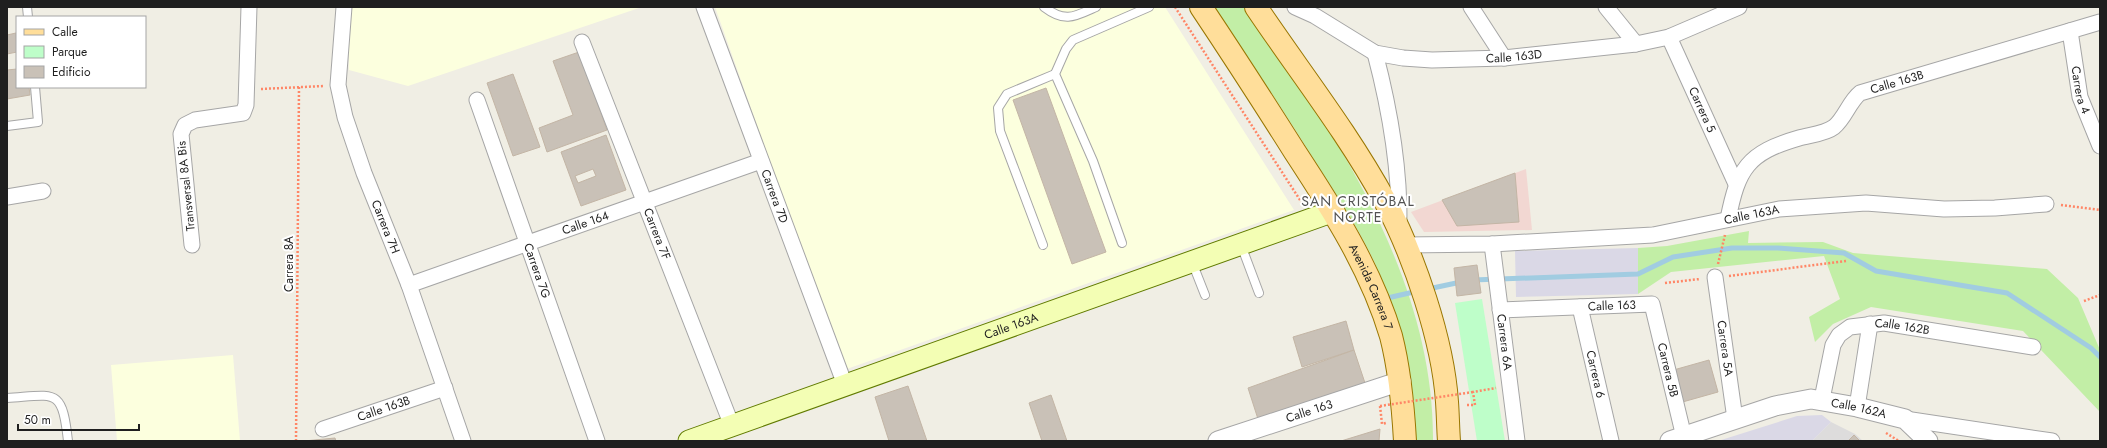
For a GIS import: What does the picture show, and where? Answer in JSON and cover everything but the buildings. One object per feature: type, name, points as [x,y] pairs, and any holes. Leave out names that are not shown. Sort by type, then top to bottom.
[{"type":"main road","name":"Avenida Carrera 7","points":[[1201,7],[1349,236],[1379,304],[1390,336],[1401,381],[1405,441]]},
{"type":"main road","points":[[1261,8],[1360,159],[1385,201],[1402,239],[1418,280],[1437,346],[1447,402],[1449,441]]},
{"type":"main road","name":"Calle 163A","points":[[689,441],[1334,211]]},
{"type":"street","name":"Transversal 8A Bis","points":[[192,245],[181,134],[185,125],[195,120],[243,113],[246,105],[247,90],[249,7]]},
{"type":"street","name":"Carrera 7H","points":[[344,7],[338,85],[345,117],[364,173],[408,285],[463,441]]},
{"type":"street","name":"Carrera 7D","points":[[704,7],[845,385]]},
{"type":"street","name":"Calle 163D","points":[[1295,7],[1315,16],[1375,53],[1403,58],[1432,60],[1504,58],[1636,44],[1669,37],[1734,8]]},
{"type":"street","points":[[1471,7],[1504,58]]},
{"type":"street","points":[[1606,7],[1636,44]]},
{"type":"street","name":"Calle 163B","points":[[1728,219],[1736,184],[1742,172],[1757,156],[1776,146],[1834,126],[1852,99],[1860,93],[2100,22]]},
{"type":"street","name":"Carrera 4","points":[[2070,31],[2080,97],[2100,146]]},
{"type":"street","name":"Carrera 5","points":[[1669,37],[1736,184]]},
{"type":"street","name":"Carrera 7F","points":[[582,42],[732,426]]},
{"type":"street","points":[[1375,53],[1386,97],[1393,139],[1402,239]]},
{"type":"street","name":"Carrera 7G","points":[[477,100],[597,441]]},
{"type":"street","name":"Calle 164","points":[[408,285],[761,161]]},
{"type":"street","points":[[7,197],[43,191]]},
{"type":"street","name":"Calle 163A","points":[[1402,239],[1492,244],[1653,235],[1779,209],[1866,203],[1944,209],[1995,208],[2046,204]]},
{"type":"street","name":"Carrera 6A","points":[[1492,244],[1518,441]]},
{"type":"street","name":"Carrera 5A","points":[[1715,277],[1735,420]]},
{"type":"street","name":"Calle 163","points":[[1500,310],[1652,304]]},
{"type":"street","name":"Carrera 5B","points":[[1652,304],[1677,439]]},
{"type":"street","name":"Carrera 6","points":[[1580,307],[1611,441]]},
{"type":"street","name":"Calle 162B","points":[[1822,400],[1833,345],[1839,334],[1850,327],[1884,323],[2033,347]]},
{"type":"street","points":[[1857,407],[1870,324]]},
{"type":"street","name":"Calle 163","points":[[1218,441],[1401,381]]},
{"type":"street","name":"Calle 163B","points":[[323,429],[445,388]]},
{"type":"street","name":"Calle 162A","points":[[1677,439],[1796,401],[1822,400],[1905,419],[2052,441]]},
{"type":"street","points":[[1905,419],[1928,441]]},
{"type":"lane","points":[[1044,7],[1060,17],[1075,17],[1096,7]]},
{"type":"lane","points":[[1043,245],[1000,131],[998,108],[1007,94],[1055,74],[1066,49],[1073,40],[1149,7]]},
{"type":"lane","points":[[1055,74],[1093,161],[1122,243]]},
{"type":"lane","points":[[7,126],[38,122],[35,88]]},
{"type":"lane","points":[[1241,244],[1259,293]]},
{"type":"lane","points":[[1192,262],[1198,281],[1205,295]]},
{"type":"lane","points":[[7,398],[46,395],[56,399],[62,405],[65,414],[68,441]]},
{"type":"path","points":[[1175,7],[1303,204]]},
{"type":"path","points":[[247,90],[338,85]]},
{"type":"path","name":"Carrera 8A","points":[[296,441],[299,88]]},
{"type":"path","points":[[2046,204],[2100,210]]},
{"type":"path","points":[[1719,261],[1724,239]]},
{"type":"path","points":[[1665,283],[1846,261]]},
{"type":"path","points":[[2084,301],[2100,295]]},
{"type":"path","points":[[1380,406],[1510,386]]},
{"type":"path","points":[[1466,399],[1467,406],[1475,405],[1473,392]]},
{"type":"path","points":[[1885,432],[1899,441]]},
{"type":"shaded area","points":[[348,7],[642,7],[408,86],[349,70]]},
{"type":"shaded area","points":[[715,7],[1165,7],[1294,210],[844,370]]},
{"type":"shaded area","points":[[1526,169],[1532,230],[1424,232],[1411,212]]},
{"type":"shaded area","points":[[1638,248],[1638,294],[1516,297],[1515,251]]},
{"type":"shaded area","points":[[233,355],[240,441],[117,441],[111,365]]},
{"type":"shaded area","points":[[1822,415],[1831,422],[1812,441],[1718,441],[1797,416]]},
{"type":"shaded area","points":[[1831,422],[1855,434],[1863,441],[1812,441]]},
{"type":"green space","points":[[1214,7],[1244,7],[1333,137],[1372,208],[1390,245],[1417,321],[1426,360],[1431,400],[1433,441],[1416,441],[1413,403],[1403,347],[1387,293],[1366,245],[1294,128]]},
{"type":"green space","points":[[1749,231],[1748,243],[1823,242],[1853,253],[2047,269],[2078,298],[2100,350],[2100,412],[2023,331],[1871,307],[1833,324],[1815,342],[1809,317],[1840,299],[1824,256],[1671,272],[1638,294],[1638,248],[1667,246]]},
{"type":"green space","points":[[1482,299],[1505,441],[1477,441],[1455,303]]},
{"type":"waterway","points":[[1473,280],[1638,274],[1673,257],[1732,248],[1778,248],[1844,253],[1876,271],[2007,293],[2091,348],[2100,357]]},
{"type":"waterway","points":[[1428,289],[1461,282]]},
{"type":"waterway","points":[[1383,299],[1418,291]]},
{"type":"district","name":"SAN CRISTÓBAL NORTE","points":[[1358,210]]}]
